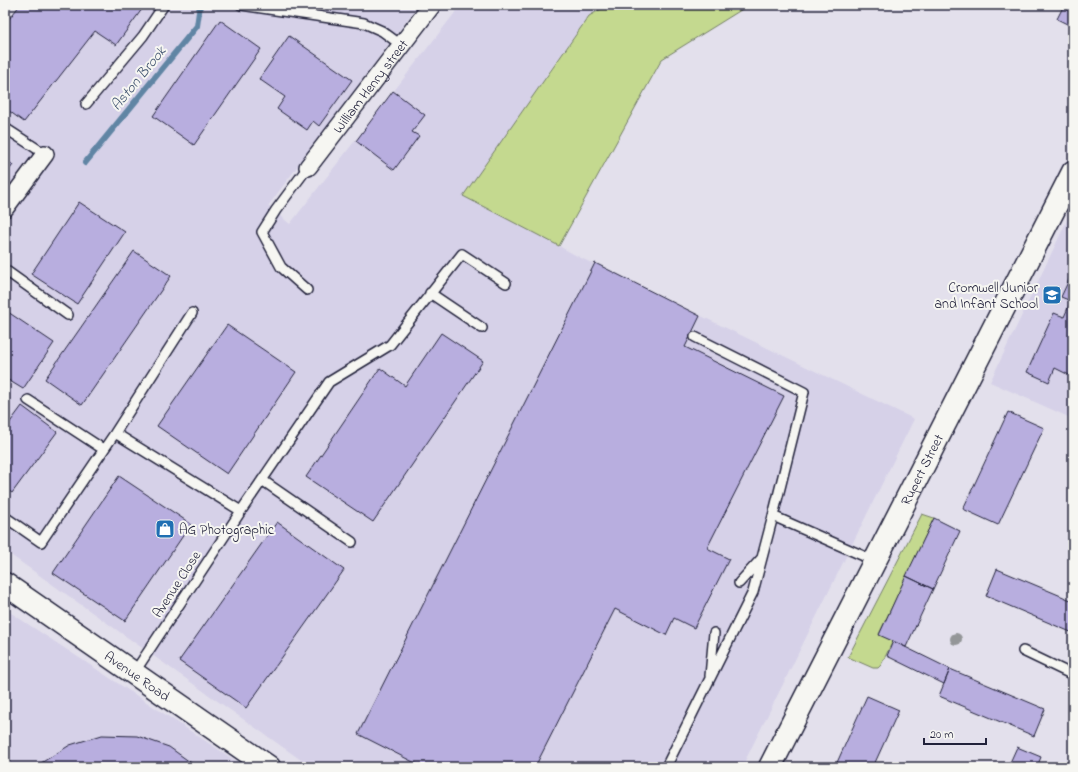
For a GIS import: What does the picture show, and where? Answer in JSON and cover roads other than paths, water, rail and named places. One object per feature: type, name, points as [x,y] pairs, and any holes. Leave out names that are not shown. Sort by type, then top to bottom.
[{"type":"street","name":"William Henry street","points":[[308,167],[432,5]]},
{"type":"street","points":[[5,208],[45,154]]},
{"type":"street","name":"Rupert Street","points":[[770,767],[1073,172]]},
{"type":"street","name":"Avenue Road","points":[[5,584],[269,767]]},
{"type":"lane","points":[[86,104],[143,36],[164,5]]},
{"type":"lane","points":[[241,5],[364,23],[382,31],[401,45]]},
{"type":"lane","points":[[5,128],[45,154]]},
{"type":"lane","points":[[307,290],[281,267],[262,232],[276,210],[308,167]]},
{"type":"lane","points":[[482,328],[430,293],[462,254],[506,283]]},
{"type":"lane","points":[[5,270],[68,315]]},
{"type":"lane","name":"Avenue Close","points":[[134,673],[329,382],[390,345],[430,293]]},
{"type":"lane","points":[[5,516],[41,542],[104,449],[192,313]]},
{"type":"lane","points":[[666,767],[753,592],[804,392],[695,337]]},
{"type":"lane","points":[[28,400],[104,449]]},
{"type":"lane","points":[[115,432],[242,511]]},
{"type":"lane","points":[[262,480],[352,542]]},
{"type":"lane","points":[[773,516],[875,561]]},
{"type":"lane","points":[[739,583],[762,557]]},
{"type":"lane","points":[[709,681],[714,633]]},
{"type":"lane","points":[[1023,651],[1073,674]]},
{"type":"waterway","name":"Aston Brook","points":[[85,163],[197,26],[200,5]]},
{"type":"place","name":"Cromwell Junior and Infant School","points":[[1052,295]]},
{"type":"place","name":"AG Photographic","points":[[165,529]]}]
